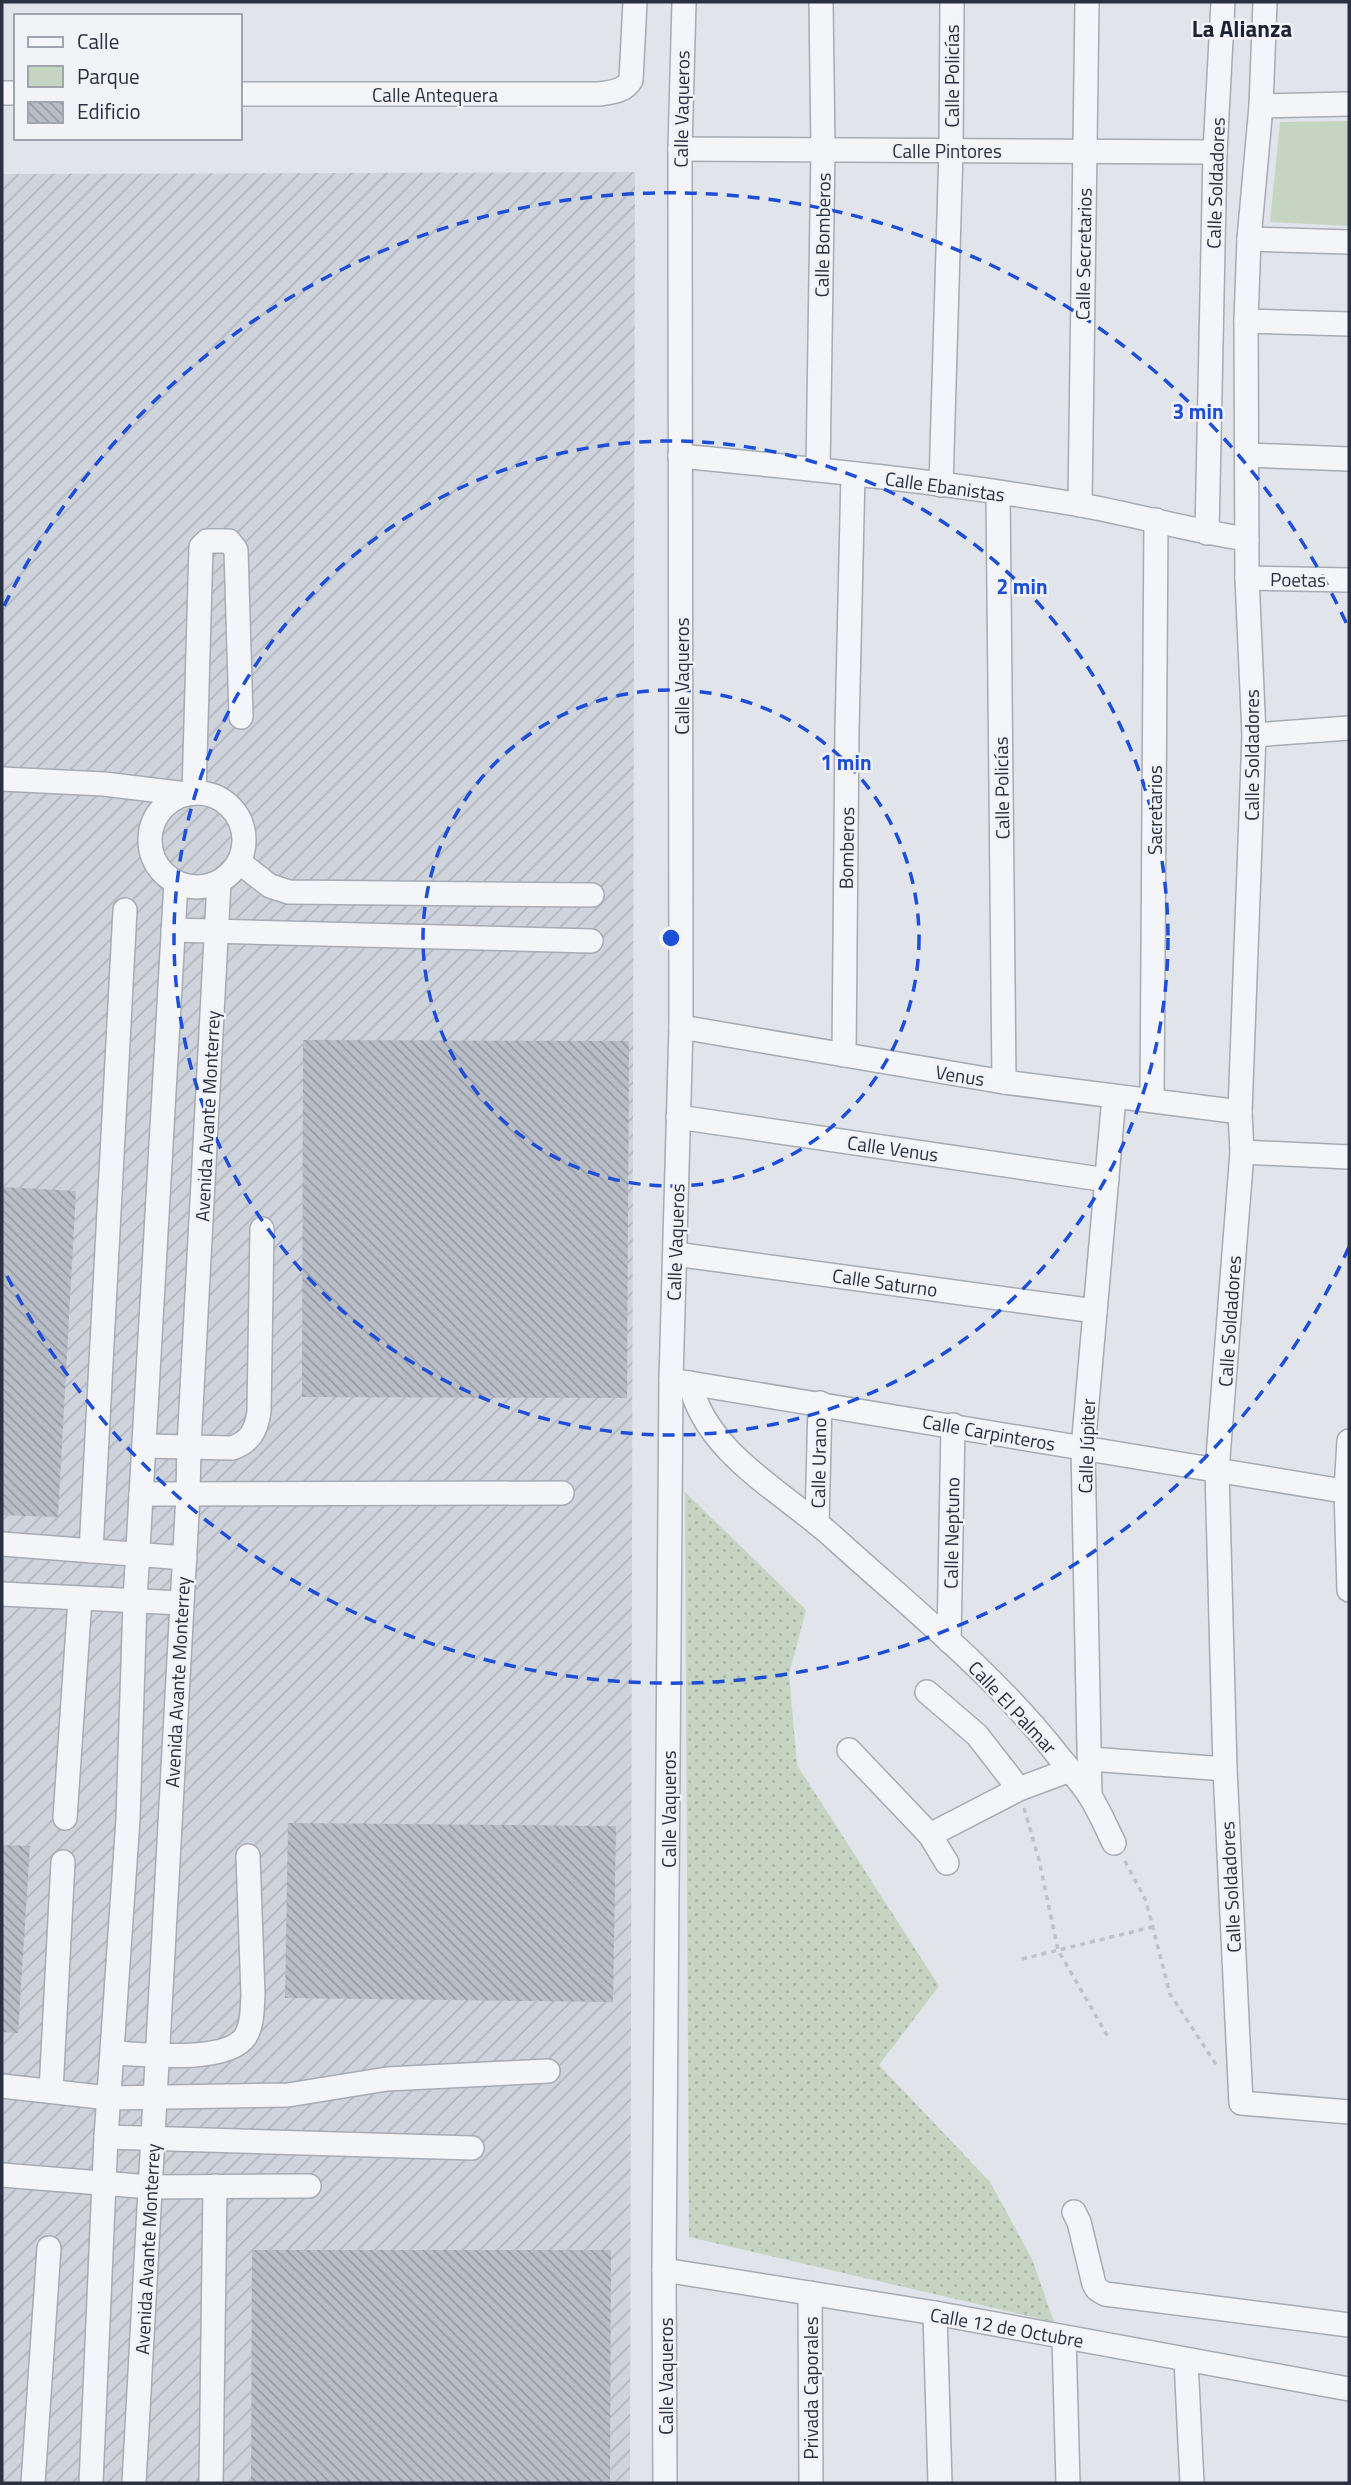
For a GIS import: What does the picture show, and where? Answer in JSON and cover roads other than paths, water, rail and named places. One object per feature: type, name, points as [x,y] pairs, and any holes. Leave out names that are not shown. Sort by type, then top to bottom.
[{"type":"street","name":"Calle Antequera","points":[[242,94],[600,94],[628,86],[633,72],[635,2]]},
{"type":"street","name":"Calle Vaqueros","points":[[665,2483],[664,2270],[680,1381],[675,1254],[681,1027],[680,149],[684,2]]},
{"type":"street","name":"Calle Bomberos","points":[[818,469],[823,149],[821,2]]},
{"type":"street","name":"Calle Policías","points":[[940,485],[951,150],[952,2]]},
{"type":"street","name":"Calle Secretarios","points":[[1080,505],[1087,2]]},
{"type":"street","name":"Calle Soldadores","points":[[1207,534],[1215,152],[1223,2]]},
{"type":"street","name":"Calle Soldadores","points":[[1265,2],[1261,106],[1246,321],[1247,578],[1254,735],[1240,1112],[1242,1152],[1217,1470],[1225,1769],[1241,2103],[1349,2112]]},
{"type":"street","points":[[1261,106],[1349,104]]},
{"type":"street","name":"Calle Pintores","points":[[680,149],[1215,152]]},
{"type":"street","points":[[1250,239],[1349,242]]},
{"type":"street","points":[[1246,321],[1349,324]]},
{"type":"street","points":[[1248,455],[1349,458]]},
{"type":"street","name":"Calle Ebanistas","points":[[680,456],[818,469],[1080,505],[1156,520],[1207,534]]},
{"type":"street","name":"Bomberos","points":[[844,1055],[853,474]]},
{"type":"street","name":"Calle Policías","points":[[998,493],[1004,1082]]},
{"type":"street","name":"Sacretarios","points":[[1152,1100],[1156,520]]},
{"type":"street","points":[[1207,534],[1247,539]]},
{"type":"street","points":[[190,794],[201,547],[208,541],[229,541],[236,551],[241,717]]},
{"type":"street","name":"Poetas","points":[[1247,578],[1349,580]]},
{"type":"street","points":[[1254,735],[1349,728]]},
{"type":"street","points":[[2,779],[104,784],[208,794],[222,799],[233,808],[244,834],[239,862],[219,882],[197,886],[176,882],[164,874],[151,849],[150,835],[154,821],[162,809],[173,800],[190,794]]},
{"type":"street","points":[[239,862],[270,886],[289,892],[592,895]]},
{"type":"street","points":[[91,2483],[106,2137],[128,1819],[135,1601],[176,882]]},
{"type":"street","name":"Avenida Avante Monterrey","points":[[134,2483],[219,882]]},
{"type":"street","points":[[91,1551],[125,910]]},
{"type":"street","points":[[173,930],[591,941]]},
{"type":"street","name":"Venus","points":[[681,1027],[1004,1082],[1240,1112]]},
{"type":"street","name":"Calle Júpiter","points":[[1080,1765],[1083,1448],[1114,1097]]},
{"type":"street","name":"Calle Venus","points":[[678,1117],[1107,1180]]},
{"type":"street","points":[[1242,1152],[1349,1157]]},
{"type":"street","points":[[145,1446],[214,1448],[241,1445],[251,1437],[259,1412],[262,1228]]},
{"type":"street","name":"Calle Saturno","points":[[675,1254],[1094,1311]]},
{"type":"street","name":"Calle Carpinteros","points":[[680,1381],[1348,1492]]},
{"type":"street","name":"Calle El Palmar","points":[[680,1381],[702,1416],[731,1451],[788,1503],[817,1523],[1080,1765],[1090,1796],[1114,1843]]},
{"type":"street","name":"Calle Urano","points":[[817,1523],[820,1403]]},
{"type":"street","name":"Calle Neptuno","points":[[948,1641],[953,1426]]},
{"type":"street","points":[[1349,1441],[1349,1590]]},
{"type":"street","points":[[141,1494],[562,1493]]},
{"type":"street","points":[[2,1544],[185,1558]]},
{"type":"street","points":[[2,1594],[181,1603]]},
{"type":"street","points":[[65,1818],[80,1599]]},
{"type":"street","points":[[927,1692],[978,1735],[1019,1789]]},
{"type":"street","points":[[849,1750],[930,1835],[947,1863]]},
{"type":"street","points":[[930,1835],[1019,1789],[1080,1765],[1225,1769]]},
{"type":"street","points":[[113,2053],[222,2051],[235,2047],[245,2037],[252,2014],[253,1995],[248,1856]]},
{"type":"street","points":[[51,2091],[63,1862]]},
{"type":"street","points":[[2,2086],[109,2098],[288,2095],[387,2079],[548,2071]]},
{"type":"street","points":[[106,2137],[472,2148]]},
{"type":"street","points":[[2,2175],[150,2187],[309,2186]]},
{"type":"street","points":[[211,2483],[215,2186]]},
{"type":"street","points":[[1074,2213],[1080,2222],[1094,2284],[1105,2294],[1349,2325]]},
{"type":"street","points":[[33,2483],[48,2248]]},
{"type":"street","name":"Calle 12 de Octubre","points":[[664,2270],[936,2314],[1349,2389]]},
{"type":"street","name":"Privada Caporales","points":[[810,2293],[811,2483]]},
{"type":"street","points":[[936,2314],[940,2483]]},
{"type":"street","points":[[1064,2337],[1068,2483]]},
{"type":"street","points":[[1186,2360],[1192,2483]]},
{"type":"district","name":"La Alianza","points":[[1242,28]]}]
